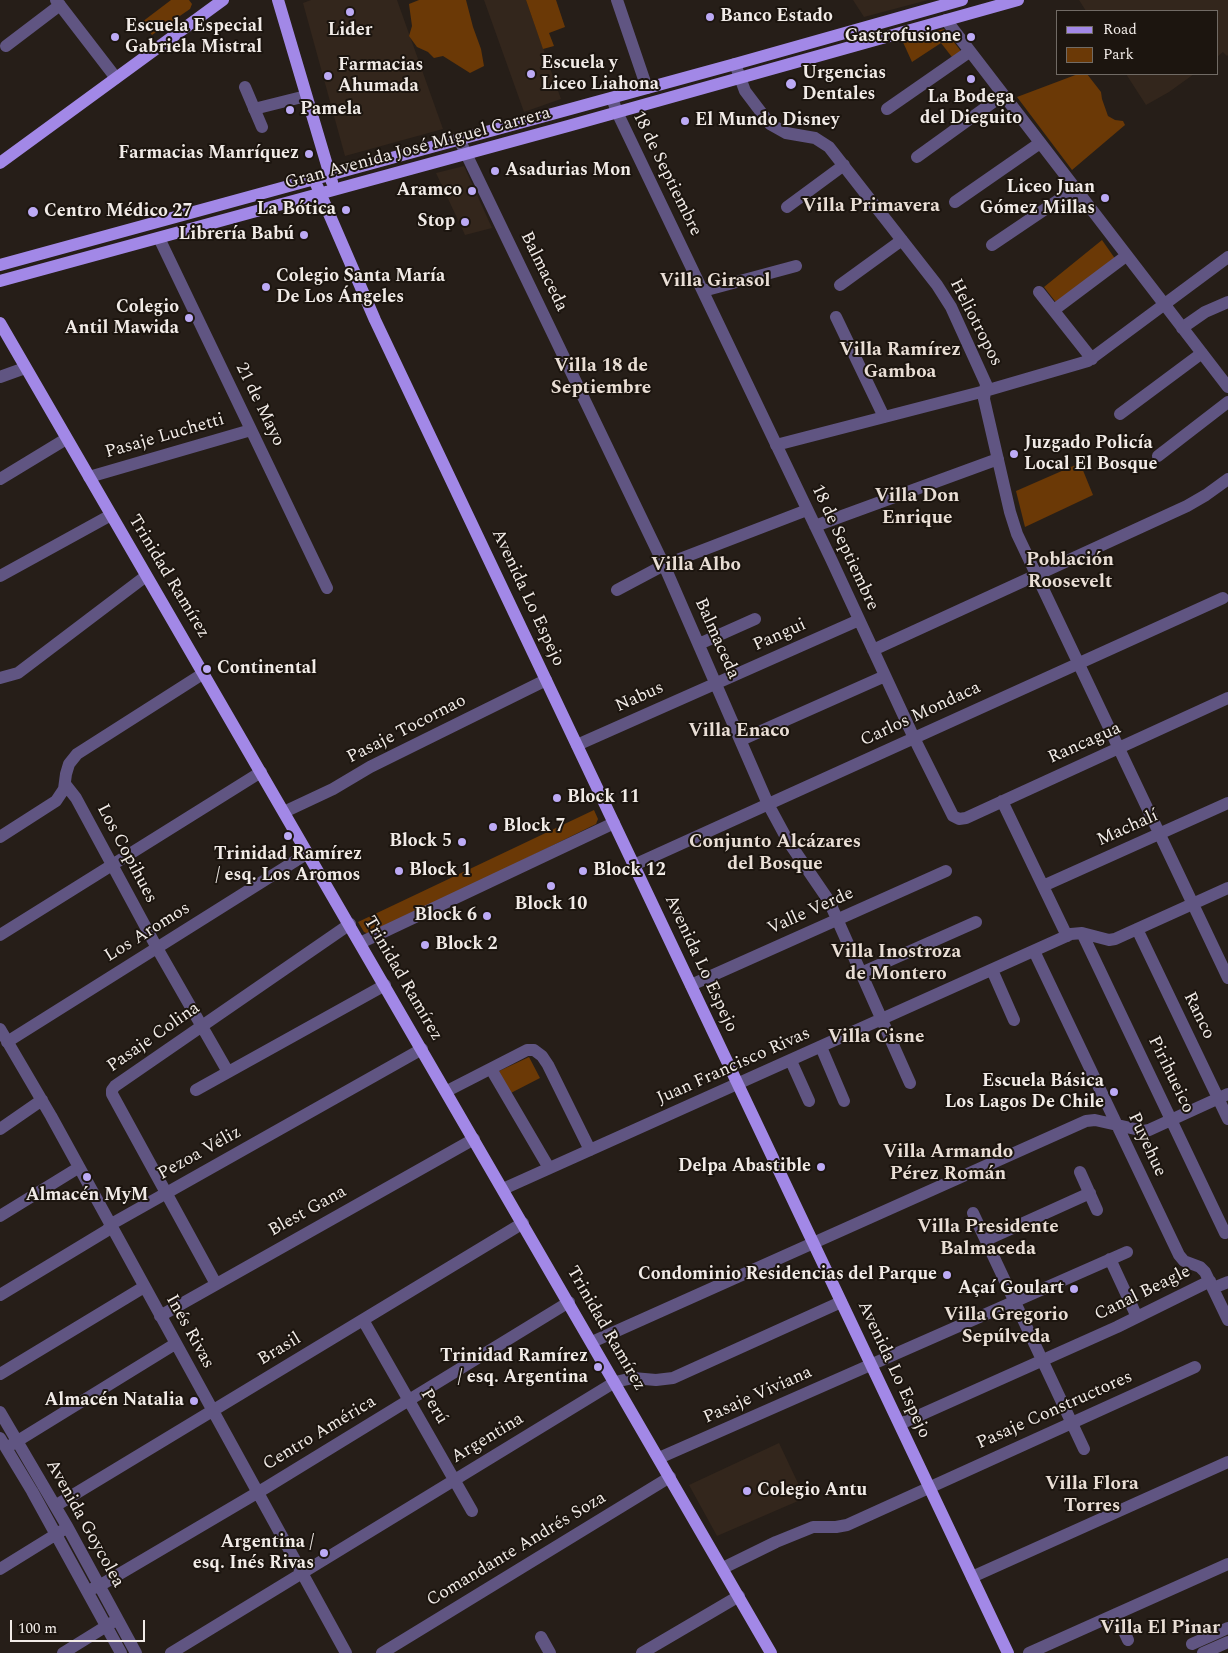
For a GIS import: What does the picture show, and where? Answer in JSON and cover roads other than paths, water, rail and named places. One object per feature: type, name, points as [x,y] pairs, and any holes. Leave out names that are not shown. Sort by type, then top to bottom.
[{"type":"main road","points":[[0,163],[223,0]]},
{"type":"main road","points":[[278,0],[335,189]]},
{"type":"main road","name":"Gran Avenida José Miguel Carrera","points":[[0,281],[1018,0]]},
{"type":"main road","points":[[946,20],[949,10],[958,1]]},
{"type":"main road","name":"Gran Avenida José Miguel Carrera","points":[[0,265],[612,98],[958,1]]},
{"type":"main road","name":"Avenida Lo Espejo","points":[[314,179],[375,320],[1008,1653]]},
{"type":"main road","name":"Trinidad Ramírez","points":[[0,323],[772,1653]]},
{"type":"street","points":[[617,0],[647,88]]},
{"type":"street","points":[[6,46],[58,2],[116,78]]},
{"type":"street","points":[[946,20],[1228,387]]},
{"type":"street","points":[[887,109],[969,52]]},
{"type":"street","name":"Heliotropos","points":[[735,64],[751,100],[770,124],[786,133],[815,138],[824,143],[844,165],[937,285],[951,307],[986,384],[984,399],[1014,527],[1228,978]]},
{"type":"street","points":[[245,87],[262,127]]},
{"type":"street","points":[[917,157],[1003,95]]},
{"type":"street","points":[[254,109],[306,96]]},
{"type":"street","name":"18 de Septiembre","points":[[612,98],[950,814],[956,818]]},
{"type":"street","name":"Balmaceda","points":[[459,139],[664,565],[768,804],[788,841],[829,901],[910,1082]]},
{"type":"street","points":[[955,202],[1040,143]]},
{"type":"street","points":[[787,207],[844,165]]},
{"type":"street","points":[[992,245],[1075,189]]},
{"type":"street","name":"21 de Mayo","points":[[159,238],[328,588]]},
{"type":"street","points":[[840,285],[902,240]]},
{"type":"street","points":[[1054,310],[1126,256]]},
{"type":"street","points":[[776,445],[1080,365],[1092,359],[1228,257]]},
{"type":"street","points":[[703,291],[796,266]]},
{"type":"street","points":[[1039,292],[1092,359]]},
{"type":"street","points":[[1182,328],[1205,312],[1228,302]]},
{"type":"street","points":[[836,317],[884,417]]},
{"type":"street","points":[[1120,414],[1202,353]]},
{"type":"street","points":[[0,377],[26,368]]},
{"type":"street","points":[[1158,456],[1228,402]]},
{"type":"street","name":"Pasaje Luchetti","points":[[89,477],[252,430]]},
{"type":"street","points":[[0,479],[66,439]]},
{"type":"street","points":[[815,526],[998,459]]},
{"type":"street","points":[[873,650],[1187,506],[1228,479]]},
{"type":"street","points":[[617,590],[664,565],[807,510]]},
{"type":"street","points":[[0,576],[111,515]]},
{"type":"street","points":[[0,678],[18,673],[146,576]]},
{"type":"street","name":"Carlos Mondaca","points":[[634,865],[1223,598]]},
{"type":"street","points":[[699,644],[755,619]]},
{"type":"street","name":"Pangui","points":[[716,684],[859,620]]},
{"type":"street","points":[[0,837],[56,801],[62,794],[67,768],[71,760],[78,754],[204,673]]},
{"type":"street","points":[[741,740],[885,676]]},
{"type":"street","name":"Pasaje Tocornao","points":[[284,812],[546,680]]},
{"type":"street","name":"Nabus","points":[[577,745],[716,684]]},
{"type":"street","name":"Rancagua","points":[[956,818],[966,818],[1228,698]]},
{"type":"street","points":[[0,935],[261,772]]},
{"type":"street","name":"Los Copihues","points":[[65,784],[76,798],[157,948],[228,1072]]},
{"type":"street","points":[[1002,801],[1067,936]]},
{"type":"street","name":"Machalí","points":[[1043,886],[1228,803]]},
{"type":"street","points":[[360,943],[614,823]]},
{"type":"street","name":"Los Aromos","points":[[7,1042],[308,853]]},
{"type":"street","name":"Valle Verde","points":[[691,985],[946,871]]},
{"type":"street","name":"Juan Francisco Rivas","points":[[503,1189],[1067,936],[1082,933],[1112,940],[1228,888]]},
{"type":"street","points":[[861,973],[976,922]]},
{"type":"street","name":"Pasaje Colina","points":[[216,1284],[112,1094],[112,1090],[115,1086],[350,924]]},
{"type":"street","name":"Ranco","points":[[1137,929],[1223,1096],[1228,1119]]},
{"type":"street","name":"Pirihueico","points":[[1082,933],[1225,1233]]},
{"type":"street","name":"Puyehue","points":[[1034,951],[1178,1255],[1184,1261],[1203,1270],[1212,1285]]},
{"type":"street","points":[[992,970],[1014,1020]]},
{"type":"street","points":[[196,1090],[385,985]]},
{"type":"street","name":"Inés Rivas","points":[[0,1029],[42,1100],[346,1653]]},
{"type":"street","points":[[821,1047],[844,1101]]},
{"type":"street","name":"Pezoa Véliz","points":[[0,1295],[106,1231],[115,1222],[422,1049]]},
{"type":"street","points":[[446,1091],[527,1050],[534,1050],[542,1056],[548,1065],[590,1150]]},
{"type":"street","points":[[791,1061],[809,1101]]},
{"type":"street","points":[[491,1069],[549,1168]]},
{"type":"street","points":[[592,1342],[1086,1121],[1095,1120],[1146,1131],[1223,1096]]},
{"type":"street","points":[[0,1129],[42,1100]]},
{"type":"street","name":"Blest Gana","points":[[160,1316],[474,1139]]},
{"type":"street","points":[[0,1216],[78,1168]]},
{"type":"street","points":[[1080,1172],[1098,1210]]},
{"type":"street","points":[[986,1240],[1090,1193]]},
{"type":"street","points":[[973,1213],[1084,1449]]},
{"type":"street","name":"Brasil","points":[[55,1506],[523,1223]]},
{"type":"street","name":"Pasaje Viviana","points":[[659,1458],[1127,1252]]},
{"type":"street","points":[[1110,1259],[1137,1317]]},
{"type":"street","name":"Canal Beagle","points":[[900,1424],[1137,1317],[1212,1285],[1228,1282]]},
{"type":"street","points":[[1212,1285],[1228,1320]]},
{"type":"street","points":[[0,1374],[144,1287]]},
{"type":"street","name":"Centro América","points":[[87,1591],[99,1586],[257,1492],[569,1302]]},
{"type":"street","name":"Argentina","points":[[171,1653],[615,1382],[633,1378],[656,1380],[672,1378],[841,1302]]},
{"type":"street","name":"Perú","points":[[363,1320],[472,1511]]},
{"type":"street","points":[[8,1443],[175,1344]]},
{"type":"street","name":"Pasaje Constructores","points":[[723,1568],[813,1526],[836,1527],[847,1525],[1195,1367]]},
{"type":"street","name":"Avenida Goycolea","points":[[0,1412],[8,1443],[121,1653]]},
{"type":"street","name":"Avenida Goycolea","points":[[8,1443],[55,1506],[136,1653]]},
{"type":"street","points":[[972,1577],[1228,1462]]},
{"type":"street","name":"Comandante Andrés Soza","points":[[382,1653],[670,1477]]},
{"type":"street","points":[[2,1564],[68,1528]]},
{"type":"street","points":[[1029,1653],[1228,1564]]},
{"type":"street","points":[[642,1653],[739,1596]]},
{"type":"street","points":[[1116,1614],[1128,1640]]},
{"type":"street","points":[[63,1653],[118,1620]]},
{"type":"street","points":[[1193,1646],[1228,1628]]},
{"type":"street","points":[[541,1637],[550,1653]]},
{"type":"street","points":[[1203,1653],[1228,1642]]},
{"type":"place","name":"Lider","points":[[350,12]]},
{"type":"place","name":"Banco Estado","points":[[710,17]]},
{"type":"place","name":"Escuela Especial Gabriela Mistral","points":[[115,37]]},
{"type":"place","name":"Gastrofusione","points":[[971,37]]},
{"type":"place","name":"Escuela y Liceo Liahona","points":[[531,74]]},
{"type":"place","name":"Farmacias Ahumada","points":[[328,76]]},
{"type":"place","name":"La Bodega del Dieguito","points":[[971,79]]},
{"type":"place","name":"Urgencias Dentales","points":[[791,84]]},
{"type":"place","name":"Pamela","points":[[290,110]]},
{"type":"place","name":"El Mundo Disney","points":[[685,121]]},
{"type":"place","name":"Farmacias Manríquez","points":[[309,154]]},
{"type":"place","name":"Asadurias Mon","points":[[495,171]]},
{"type":"place","name":"Aramco","points":[[472,191]]},
{"type":"place","name":"Liceo Juan Gómez Millas","points":[[1105,198]]},
{"type":"place","name":"La Bótica","points":[[346,210]]},
{"type":"place","name":"Centro Médico 27","points":[[33,212]]},
{"type":"place","name":"Stop","points":[[465,222]]},
{"type":"place","name":"Librería Babú","points":[[304,235]]},
{"type":"place","name":"Colegio Santa María De Los Ángeles","points":[[266,287]]},
{"type":"place","name":"Colegio Antil Mawida","points":[[189,318]]},
{"type":"place","name":"Juzgado Policía Local El Bosque","points":[[1014,454]]},
{"type":"place","name":"Continental","points":[[207,669]]},
{"type":"place","name":"Block 11","points":[[557,798]]},
{"type":"place","name":"Block 7","points":[[493,827]]},
{"type":"place","name":"Trinidad Ramírez / esq. Los Aromos","points":[[288,836]]},
{"type":"place","name":"Block 5","points":[[462,842]]},
{"type":"place","name":"Block 1","points":[[399,871]]},
{"type":"place","name":"Block 12","points":[[583,871]]},
{"type":"place","name":"Block 10","points":[[551,886]]},
{"type":"place","name":"Block 6","points":[[487,916]]},
{"type":"place","name":"Block 2","points":[[425,945]]},
{"type":"place","name":"Escuela Básica Los Lagos De Chile","points":[[1114,1092]]},
{"type":"place","name":"Delpa Abastible","points":[[821,1167]]},
{"type":"place","name":"Almacén MyM","points":[[87,1177]]},
{"type":"place","name":"Condominio Residencias del Parque","points":[[947,1275]]},
{"type":"place","name":"Açaí Goulart","points":[[1074,1289]]},
{"type":"place","name":"Trinidad Ramírez / esq. Argentina","points":[[598,1367]]},
{"type":"place","name":"Almacén Natalia","points":[[194,1401]]},
{"type":"place","name":"Colegio Antu","points":[[747,1491]]},
{"type":"place","name":"Argentina / esq. Inés Rivas","points":[[324,1553]]},
{"type":"district","name":"Villa Primavera","points":[[871,207]]},
{"type":"district","name":"Villa Girasol","points":[[715,282]]},
{"type":"district","name":"Villa Ramírez Gamboa","points":[[900,362]]},
{"type":"district","name":"Villa 18 de Septiembre","points":[[601,378]]},
{"type":"district","name":"Villa Don Enrique","points":[[917,508]]},
{"type":"district","name":"Villa Albo","points":[[696,566]]},
{"type":"district","name":"Población Roosevelt","points":[[1070,572]]},
{"type":"district","name":"Villa Enaco","points":[[739,732]]},
{"type":"district","name":"Conjunto Alcázares del Bosque","points":[[775,854]]},
{"type":"district","name":"Villa Inostroza de Montero","points":[[896,964]]},
{"type":"district","name":"Villa Cisne","points":[[876,1038]]},
{"type":"district","name":"Villa Armando Pérez Román","points":[[948,1164]]},
{"type":"district","name":"Villa Presidente Balmaceda","points":[[988,1239]]},
{"type":"district","name":"Villa Gregorio Sepúlveda","points":[[1006,1327]]},
{"type":"district","name":"Villa Flora Torres","points":[[1092,1496]]},
{"type":"district","name":"Villa El Pinar","points":[[1160,1629]]}]
